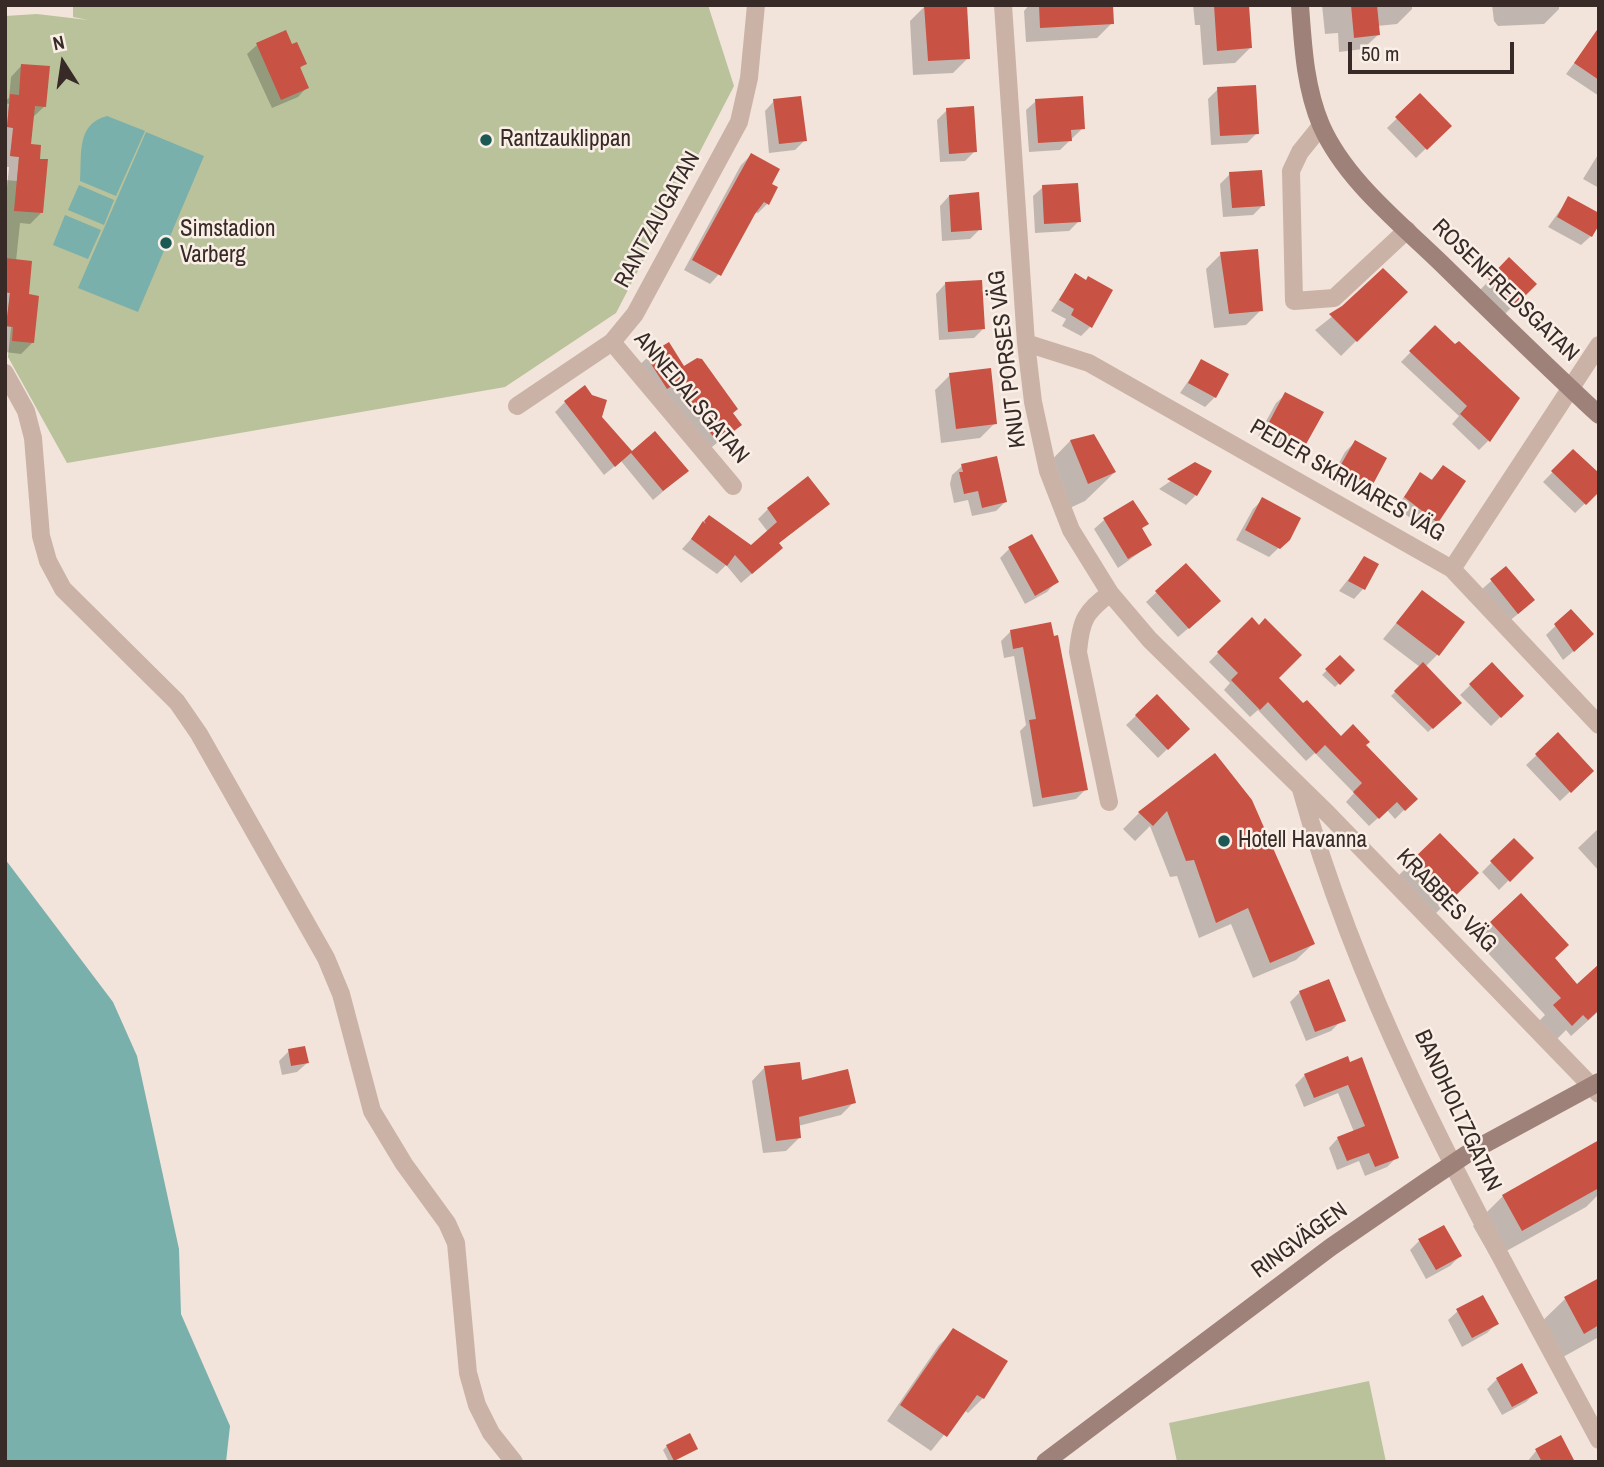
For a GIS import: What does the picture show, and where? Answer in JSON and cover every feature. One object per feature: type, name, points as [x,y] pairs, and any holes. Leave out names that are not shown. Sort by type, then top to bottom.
[{"type":"street","name":"RANTZAUGATAN","points":[[517,406],[612,342],[635,313],[738,122],[749,78],[757,5]]},
{"type":"street","name":"KNUT PORSES VÄG","points":[[1003,5],[1026,343],[1033,402],[1048,471],[1071,530],[1110,593]]},
{"type":"street","points":[[1300,5],[1305,72],[1321,126]]},
{"type":"street","name":"ROSENFREDSGATAN","points":[[1407,230],[1334,298],[1294,301],[1291,170],[1300,152],[1321,126],[1363,185],[1599,415]]},
{"type":"street","name":"ANNEDALSGATAN","points":[[612,342],[733,486]]},
{"type":"street","name":"PEDER SKRIVARES VÄG","points":[[1026,343],[1089,363],[1452,569],[1599,725]]},
{"type":"street","points":[[1452,569],[1599,345]]},
{"type":"street","points":[[5,373],[26,411],[33,438],[41,536],[48,561],[63,589],[147,670],[184,712],[250,820],[326,958],[341,993],[372,1111],[392,1146],[447,1223],[456,1243],[460,1262],[462,1334],[468,1373],[477,1405],[491,1433],[514,1462]]},
{"type":"street","points":[[1109,802],[1078,652],[1080,629],[1086,612],[1110,593]]},
{"type":"street","name":"KRABBES VÄG","points":[[1110,593],[1177,668],[1301,789],[1596,1087]]},
{"type":"street","name":"BANDHOLTZGATAN","points":[[1301,789],[1326,876],[1450,1165],[1507,1265],[1599,1440]]},
{"type":"street","name":"RINGVÄGEN","points":[[1045,1462],[1331,1247],[1450,1165],[1596,1087]]},
{"type":"green space","points":[[73,5],[708,5],[734,86],[616,313],[505,387],[67,463],[8,357],[11,327],[6,326],[10,293],[5,292],[5,180],[17,181],[19,157],[10,156],[12,143],[24,129],[7,127],[9,104],[5,103],[5,16],[37,14],[88,20],[73,17]]},
{"type":"green space","points":[[1369,1381],[1386,1462],[1177,1462],[1169,1423]]},
{"type":"water","points":[[107,116],[145,131],[116,196],[80,181],[81,151],[85,133],[97,120]]},
{"type":"water","points":[[146,132],[204,156],[138,312],[78,288]]},
{"type":"water","points":[[79,185],[114,200],[104,225],[68,210]]},
{"type":"water","points":[[65,215],[101,230],[88,259],[53,245]]},
{"type":"water","points":[[5,859],[113,1002],[137,1056],[179,1249],[181,1314],[230,1426],[226,1462],[5,1462]]},
{"type":"building","points":[[924,5],[967,5],[970,59],[928,61]]},
{"type":"building","points":[[1039,5],[1113,5],[1114,24],[1040,28]]},
{"type":"building","points":[[1214,5],[1249,5],[1252,48],[1217,51]]},
{"type":"building","points":[[1351,5],[1377,5],[1380,35],[1354,38]]},
{"type":"building","points":[[1599,27],[1599,80],[1574,63]]},
{"type":"building","points":[[286,30],[292,44],[297,42],[307,64],[300,67],[309,88],[281,100],[256,43]]},
{"type":"building","points":[[21,64],[50,66],[46,107],[35,106],[31,144],[41,145],[40,159],[48,159],[43,213],[14,211],[19,157],[10,156],[13,128],[7,127],[10,94],[19,95]]},
{"type":"building","points":[[1256,85],[1259,134],[1220,136],[1217,87]]},
{"type":"building","points":[[1420,93],[1452,126],[1427,150],[1395,117]]},
{"type":"building","points":[[801,96],[807,141],[779,144],[773,99]]},
{"type":"building","points":[[1083,96],[1085,129],[1071,130],[1072,141],[1038,143],[1035,99]]},
{"type":"building","points":[[974,106],[977,152],[949,154],[946,108]]},
{"type":"building","points":[[751,153],[780,169],[772,184],[778,187],[769,205],[764,202],[755,214],[721,276],[692,260]]},
{"type":"building","points":[[1262,170],[1265,206],[1232,208],[1229,172]]},
{"type":"building","points":[[1078,183],[1081,222],[1044,224],[1042,185]]},
{"type":"building","points":[[979,192],[982,230],[951,232],[949,195]]},
{"type":"building","points":[[1568,196],[1599,213],[1599,225],[1592,237],[1557,217]]},
{"type":"building","points":[[1258,249],[1263,311],[1229,314],[1220,252]]},
{"type":"building","points":[[1509,257],[1537,284],[1516,305],[1488,279]]},
{"type":"building","points":[[5,258],[32,261],[29,294],[39,296],[34,343],[12,341],[13,327],[6,326],[10,293],[5,292]]},
{"type":"building","points":[[1383,268],[1408,292],[1357,342],[1329,314],[1342,306]]},
{"type":"building","points":[[1075,273],[1086,280],[1088,276],[1113,290],[1092,328],[1071,315],[1074,309],[1059,300]]},
{"type":"building","points":[[982,280],[985,329],[948,332],[945,282]]},
{"type":"building","points":[[1435,325],[1455,344],[1459,341],[1520,398],[1490,442],[1460,414],[1467,406],[1409,351]]},
{"type":"building","points":[[669,342],[684,366],[697,358],[702,359],[738,409],[733,413],[742,425],[718,443],[674,385],[667,389],[646,356]]},
{"type":"building","points":[[1201,359],[1229,374],[1216,398],[1188,383]]},
{"type":"building","points":[[991,368],[997,424],[956,429],[949,373]]},
{"type":"building","points":[[585,385],[592,395],[607,400],[602,417],[632,451],[655,431],[689,471],[663,491],[631,453],[615,467],[564,401]]},
{"type":"building","points":[[1285,392],[1324,412],[1305,446],[1267,426]]},
{"type":"building","points":[[1094,434],[1116,472],[1088,484],[1070,440]]},
{"type":"building","points":[[1355,440],[1387,458],[1372,486],[1339,468]]},
{"type":"building","points":[[1573,449],[1599,473],[1599,492],[1586,505],[1551,471]]},
{"type":"building","points":[[997,456],[1007,502],[982,508],[978,491],[964,494],[959,472],[963,472],[961,464]]},
{"type":"building","points":[[1195,462],[1212,471],[1197,496],[1167,479]]},
{"type":"building","points":[[1443,465],[1466,481],[1438,523],[1404,497],[1420,472],[1432,480]]},
{"type":"building","points":[[808,476],[830,504],[779,543],[783,548],[752,574],[735,555],[727,566],[691,539],[703,521],[706,524],[704,521],[709,515],[751,545],[777,522],[767,508]]},
{"type":"building","points":[[1262,497],[1301,518],[1290,540],[1280,549],[1245,530]]},
{"type":"building","points":[[1133,500],[1149,524],[1142,528],[1152,545],[1128,559],[1103,518]]},
{"type":"building","points":[[1032,534],[1059,582],[1035,596],[1008,547]]},
{"type":"building","points":[[1364,556],[1379,564],[1365,590],[1348,581]]},
{"type":"building","points":[[1186,563],[1221,601],[1189,629],[1155,591]]},
{"type":"building","points":[[1506,566],[1535,600],[1518,614],[1490,579]]},
{"type":"building","points":[[1422,590],[1465,622],[1439,656],[1396,623]]},
{"type":"building","points":[[1571,609],[1594,634],[1574,652],[1554,624]]},
{"type":"building","points":[[1252,617],[1259,625],[1265,618],[1302,655],[1279,678],[1303,703],[1307,700],[1341,736],[1353,724],[1370,742],[1366,745],[1418,799],[1405,811],[1397,802],[1379,819],[1353,792],[1362,783],[1325,745],[1316,754],[1268,702],[1260,710],[1231,680],[1238,673],[1217,652]]},
{"type":"building","points":[[1051,622],[1054,636],[1058,635],[1088,790],[1042,798],[1029,720],[1036,719],[1023,647],[1013,649],[1010,630]]},
{"type":"building","points":[[1340,655],[1355,670],[1340,685],[1325,669]]},
{"type":"building","points":[[1423,662],[1462,703],[1433,729],[1394,691]]},
{"type":"building","points":[[1492,662],[1524,696],[1501,718],[1469,684]]},
{"type":"building","points":[[1157,694],[1190,729],[1168,750],[1135,715]]},
{"type":"building","points":[[1558,732],[1594,771],[1571,793],[1535,754]]},
{"type":"building","points":[[1215,753],[1252,800],[1315,944],[1270,963],[1248,908],[1216,923],[1194,860],[1186,861],[1167,811],[1153,826],[1138,812]]},
{"type":"building","points":[[1440,833],[1479,873],[1450,901],[1411,861]]},
{"type":"building","points":[[1514,838],[1534,858],[1510,882],[1490,861]]},
{"type":"building","points":[[1521,893],[1569,945],[1555,958],[1577,984],[1599,964],[1599,1010],[1588,1020],[1583,1015],[1572,1026],[1553,1005],[1561,998],[1490,922]]},
{"type":"building","points":[[1329,979],[1346,1021],[1315,1032],[1299,991]]},
{"type":"building","points":[[305,1046],[309,1063],[291,1066],[288,1049]]},
{"type":"building","points":[[1348,1056],[1350,1062],[1362,1057],[1399,1158],[1375,1167],[1369,1153],[1347,1161],[1337,1137],[1365,1126],[1348,1085],[1314,1098],[1304,1074]]},
{"type":"building","points":[[800,1062],[802,1080],[848,1069],[856,1103],[799,1117],[801,1138],[776,1141],[764,1066]]},
{"type":"building","points":[[1599,1140],[1599,1188],[1522,1231],[1502,1195]]},
{"type":"building","points":[[1444,1225],[1462,1256],[1436,1270],[1418,1239]]},
{"type":"building","points":[[1599,1278],[1599,1325],[1584,1334],[1564,1297]]},
{"type":"building","points":[[1483,1295],[1499,1324],[1472,1338],[1456,1309]]},
{"type":"building","points":[[953,1328],[1008,1361],[984,1399],[977,1395],[947,1437],[900,1405]]},
{"type":"building","points":[[1522,1363],[1538,1393],[1512,1407],[1496,1378]]},
{"type":"building","points":[[690,1433],[698,1449],[674,1461],[666,1445]]},
{"type":"building","points":[[1561,1435],[1575,1462],[1542,1462],[1535,1449]]},
{"type":"place","name":"Rantzauklippan","points":[[486,140]]},
{"type":"place","name":"Simstadion Varberg","points":[[166,243]]},
{"type":"place","name":"Hotell Havanna","points":[[1224,841]]}]
